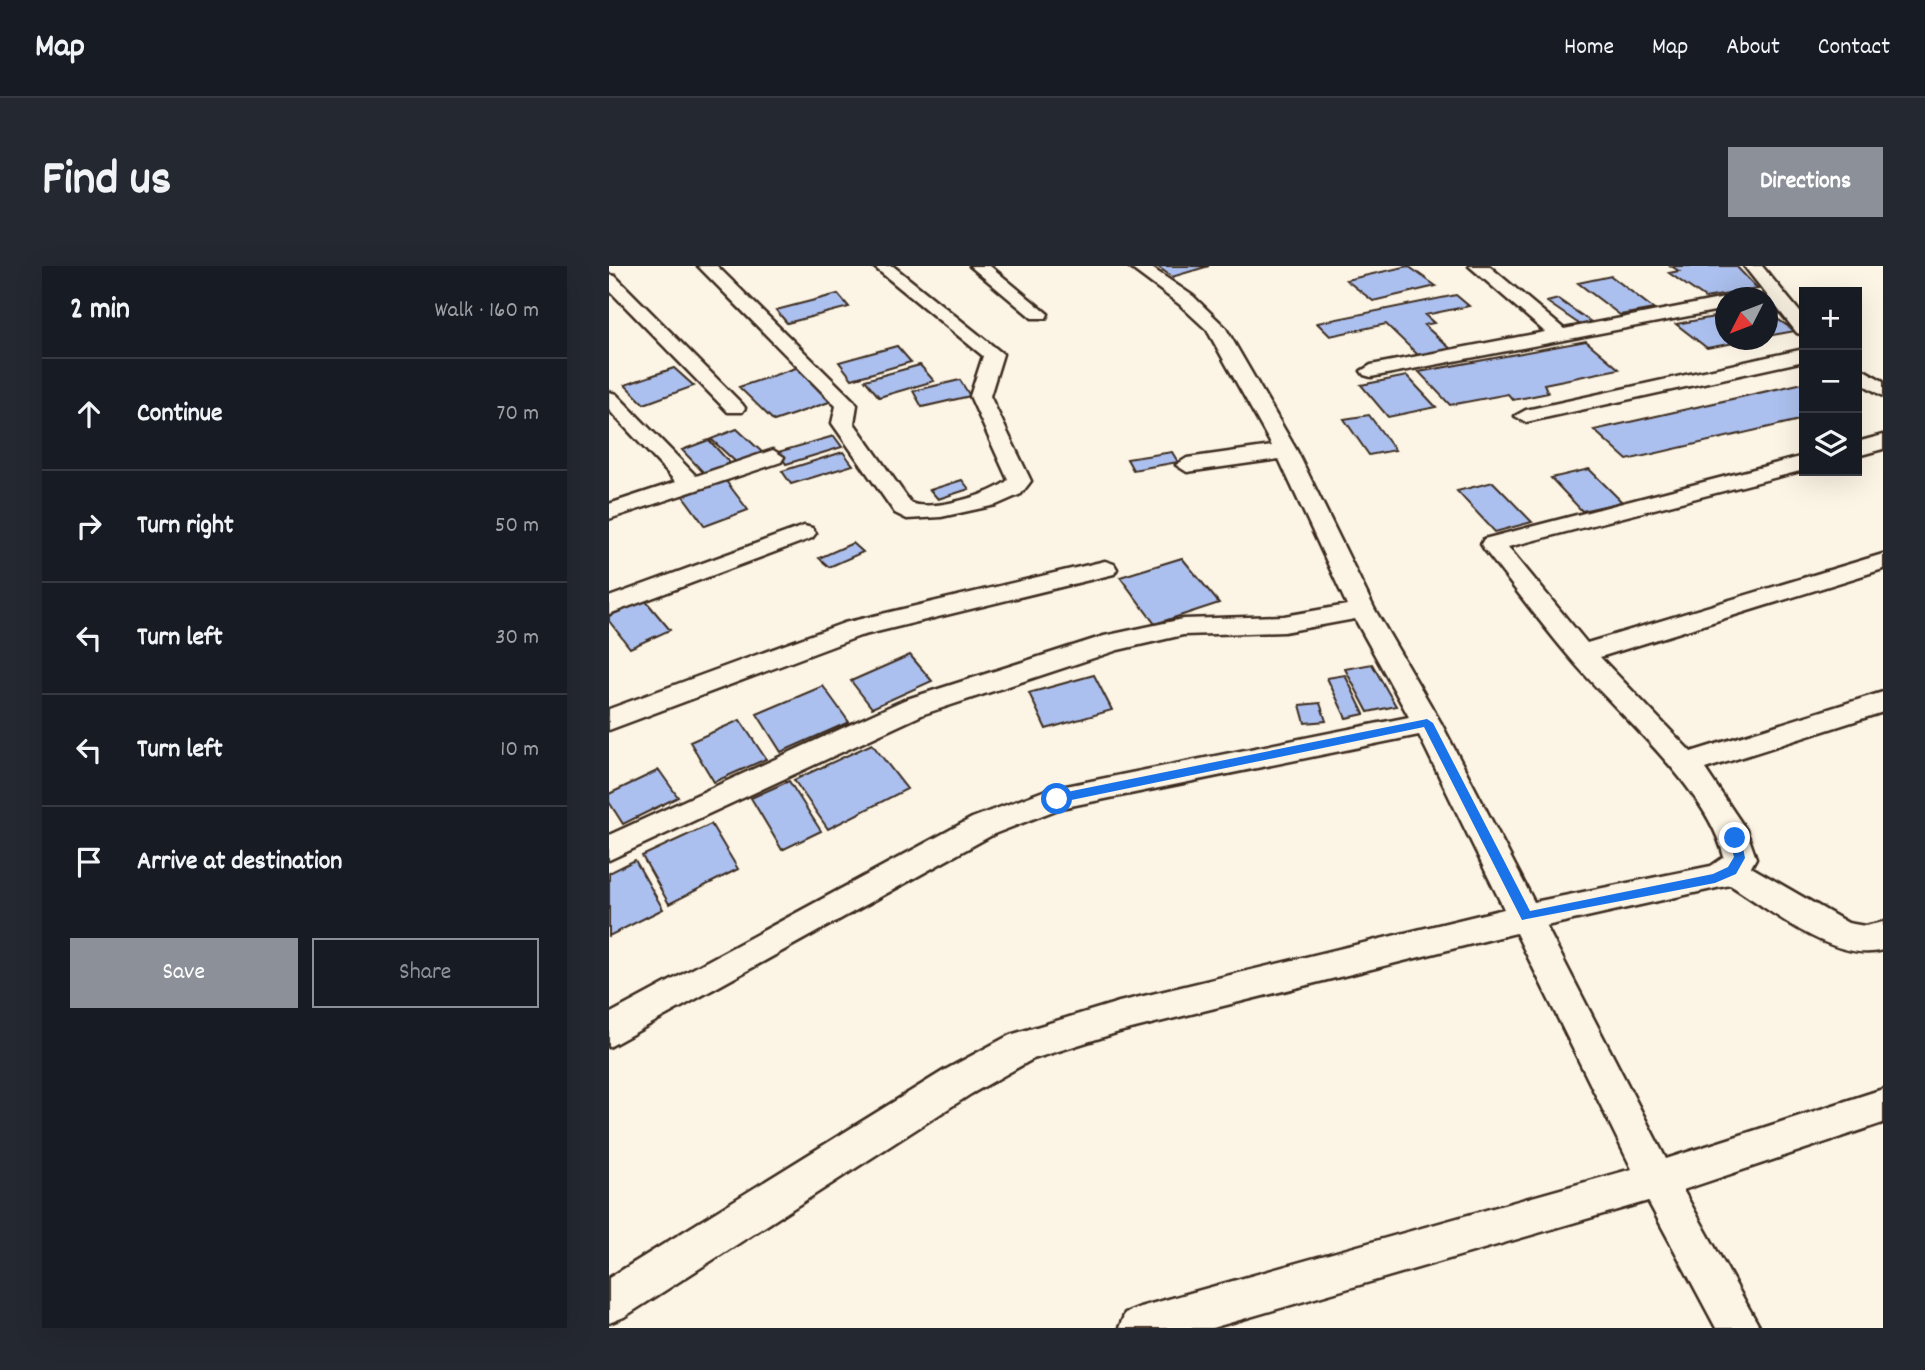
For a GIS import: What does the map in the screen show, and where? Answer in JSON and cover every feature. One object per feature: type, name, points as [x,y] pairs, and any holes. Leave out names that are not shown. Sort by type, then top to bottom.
[{"type":"street","points":[[707,266],[847,405],[843,423],[903,508],[915,514],[1002,497],[1015,489],[1020,481],[980,396],[981,382],[992,367],[993,354],[882,266]]},
{"type":"street","points":[[979,266],[1039,314]]},
{"type":"street","points":[[1137,266],[1186,300],[1215,327],[1286,451],[1361,610],[1427,723],[1527,917],[1657,1180],[1739,1328]]},
{"type":"street","points":[[1478,266],[1560,335]]},
{"type":"street","points":[[1753,266],[1762,287]]},
{"type":"street","points":[[612,272],[735,408]]},
{"type":"street","points":[[1371,371],[1715,306]]},
{"type":"street","points":[[1778,306],[1799,325]]},
{"type":"street","points":[[1526,416],[1799,356]]},
{"type":"street","points":[[1862,375],[1883,390]]},
{"type":"street","points":[[609,398],[692,485]]},
{"type":"street","points":[[1862,448],[1883,442]]},
{"type":"street","points":[[1187,466],[1286,451]]},
{"type":"street","points":[[609,512],[773,457]]},
{"type":"street","points":[[609,1302],[958,1082],[1023,1046],[1119,1017],[1527,917],[1715,878],[1732,870],[1739,858],[1735,838],[1686,764],[1581,654],[1493,544],[1799,464]]},
{"type":"street","points":[[609,606],[804,533]]},
{"type":"street","points":[[1581,654],[1883,561]]},
{"type":"street","points":[[609,720],[853,628],[1105,569]]},
{"type":"street","points":[[609,848],[914,707],[1113,642],[1183,627],[1284,624],[1361,610]]},
{"type":"street","points":[[1686,764],[1883,702]]},
{"type":"street","points":[[609,1032],[983,826],[1057,799],[1427,723]]},
{"type":"street","points":[[1732,870],[1837,933],[1871,940],[1883,936]]},
{"type":"street","points":[[1140,1328],[1657,1180],[1883,1106]]},
{"type":"building","points":[[1157,266],[1209,266],[1172,277]]},
{"type":"building","points":[[1408,266],[1436,286],[1373,301],[1346,280]]},
{"type":"building","points":[[1671,266],[1736,266],[1756,287],[1715,287],[1715,296],[1705,298],[1669,273],[1679,271]]},
{"type":"building","points":[[1611,276],[1654,309],[1620,315],[1578,283]]},
{"type":"building","points":[[838,294],[849,307],[787,323],[776,310]]},
{"type":"building","points":[[1456,295],[1469,306],[1425,315],[1434,323],[1424,325],[1452,350],[1420,357],[1386,324],[1330,336],[1317,323]]},
{"type":"building","points":[[1558,299],[1594,324],[1582,326],[1547,302]]},
{"type":"building","points":[[1715,317],[1715,347],[1707,348],[1676,324]]},
{"type":"building","points":[[1778,319],[1795,331],[1778,334]]},
{"type":"building","points":[[1586,341],[1619,369],[1544,384],[1548,393],[1513,400],[1508,394],[1450,405],[1419,372]]},
{"type":"building","points":[[897,346],[911,362],[852,379],[839,362]]},
{"type":"building","points":[[920,365],[934,381],[879,397],[865,380]]},
{"type":"building","points":[[799,367],[835,400],[774,421],[739,387]]},
{"type":"building","points":[[674,368],[694,386],[644,404],[625,385]]},
{"type":"building","points":[[1407,376],[1436,407],[1388,417],[1361,385]]},
{"type":"building","points":[[960,380],[970,396],[922,407],[913,391]]},
{"type":"building","points":[[1799,384],[1799,420],[1627,460],[1594,430]]},
{"type":"building","points":[[1369,415],[1395,450],[1369,455],[1344,419]]},
{"type":"building","points":[[737,429],[764,454],[738,464],[711,439]]},
{"type":"building","points":[[834,436],[842,447],[786,464],[778,452]]},
{"type":"building","points":[[709,440],[730,463],[704,473],[682,450]]},
{"type":"building","points":[[843,452],[853,465],[791,484],[782,471]]},
{"type":"building","points":[[1172,452],[1178,462],[1133,470],[1127,459]]},
{"type":"building","points":[[1589,469],[1622,502],[1582,511],[1551,478]]},
{"type":"building","points":[[962,480],[969,489],[938,499],[930,490]]},
{"type":"building","points":[[726,481],[748,510],[705,526],[683,496]]},
{"type":"building","points":[[1493,482],[1532,522],[1495,532],[1457,491]]},
{"type":"building","points":[[853,543],[863,552],[829,567],[819,558]]},
{"type":"building","points":[[1182,558],[1219,603],[1155,624],[1120,577]]},
{"type":"building","points":[[645,600],[670,630],[630,648],[609,621],[609,616]]},
{"type":"building","points":[[910,655],[932,681],[872,708],[851,681]]},
{"type":"building","points":[[1372,664],[1396,706],[1368,712],[1345,669]]},
{"type":"building","points":[[1094,675],[1112,710],[1046,729],[1029,693]]},
{"type":"building","points":[[1345,675],[1364,714],[1346,718],[1327,678]]},
{"type":"building","points":[[823,686],[849,722],[781,752],[757,714]]},
{"type":"building","points":[[1320,703],[1326,721],[1305,723],[1300,705]]},
{"type":"building","points":[[740,720],[766,759],[714,782],[690,742]]},
{"type":"building","points":[[872,744],[907,789],[828,829],[794,780]]},
{"type":"building","points":[[659,770],[678,797],[623,824],[609,802],[609,794]]},
{"type":"building","points":[[789,781],[821,831],[782,850],[751,798]]},
{"type":"building","points":[[711,824],[738,869],[669,904],[642,856]]},
{"type":"building","points":[[635,860],[663,909],[609,936],[609,873]]},
{"type":"route","points":[[1057,799],[1427,723],[1527,917],[1715,878],[1732,870],[1739,858],[1735,838]]}]
